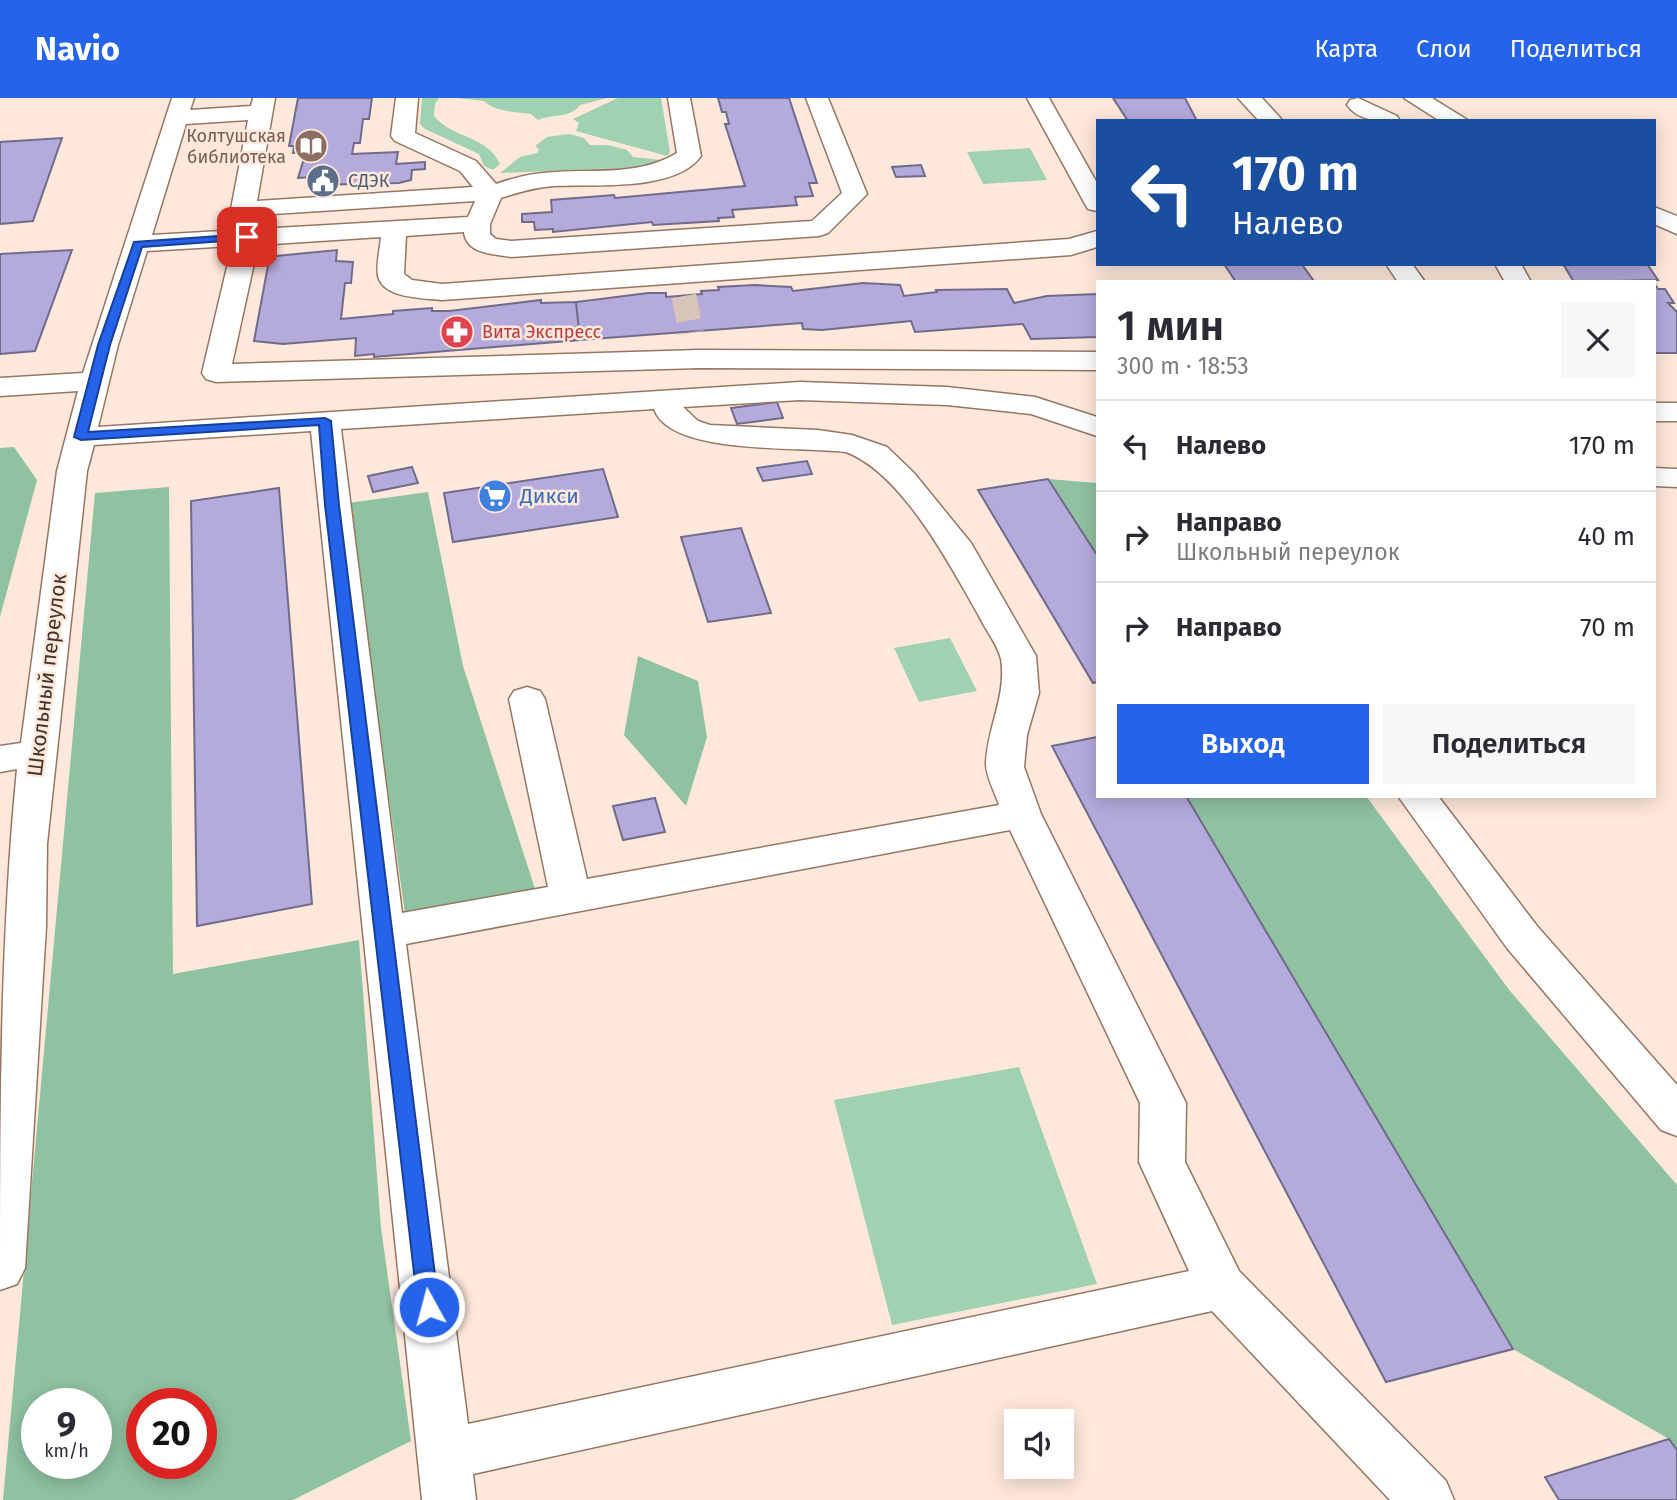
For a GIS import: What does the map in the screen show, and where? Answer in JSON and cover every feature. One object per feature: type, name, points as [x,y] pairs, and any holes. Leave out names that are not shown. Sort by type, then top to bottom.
[{"type":"street","points":[[407,98],[403,136],[468,166],[491,193]]},
{"type":"street","points":[[181,108],[263,105],[243,209],[491,193],[534,181],[646,174],[676,167],[689,156],[679,98]]},
{"type":"street","points":[[491,193],[477,224],[477,237],[489,246],[511,249],[819,228],[855,194],[817,98]]},
{"type":"street","points":[[1038,98],[1096,202]]},
{"type":"street","points":[[1249,98],[1270,119]]},
{"type":"street","points":[[1415,98],[1454,119]]},
{"type":"street","name":"Школьный переулок","points":[[0,1268],[25,927],[27,844],[19,756],[94,381],[181,108]]},
{"type":"street","points":[[1360,108],[1385,119]]},
{"type":"street","points":[[1656,216],[1677,226]]},
{"type":"street","points":[[138,244],[477,224]]},
{"type":"street","points":[[394,228],[391,277],[404,287],[442,292],[682,285],[1071,247],[1096,239]]},
{"type":"street","points":[[1656,236],[1677,241]]},
{"type":"street","points":[[247,237],[216,373],[695,346],[1096,361]]},
{"type":"street","points":[[673,238],[682,285]]},
{"type":"street","points":[[0,387],[94,381]]},
{"type":"street","points":[[81,437],[800,391],[947,396],[1092,415]]},
{"type":"street","points":[[666,399],[671,416],[687,427],[707,434],[818,439],[852,444],[876,453],[903,480],[955,543],[1018,656],[1021,693],[1008,735],[1005,767],[1022,814],[1163,1103],[1162,1162],[1221,1287],[1427,1500]]},
{"type":"street","points":[[1656,412],[1677,412]]},
{"type":"street","points":[[325,421],[332,505],[446,1478],[1221,1287]]},
{"type":"street","points":[[1656,477],[1677,478]]},
{"type":"street","points":[[527,699],[571,897]]},
{"type":"street","points":[[1418,798],[1522,937],[1677,1117]]},
{"type":"street","points":[[383,932],[1022,814]]},
{"type":"green space","points":[[422,98],[439,98],[435,104],[434,116],[450,129],[487,148],[500,164],[493,170],[484,166],[479,154],[425,129],[420,124]]},
{"type":"green space","points":[[456,98],[607,98],[580,105],[566,114],[538,120],[531,114],[500,110],[484,101]]},
{"type":"green space","points":[[618,98],[661,98],[670,152],[667,156],[576,131],[579,123],[573,119]]},
{"type":"green space","points":[[569,134],[584,138],[590,145],[608,145],[627,150],[633,157],[662,160],[644,167],[500,173],[520,157],[537,153],[539,149],[535,146],[547,137]]},
{"type":"green space","points":[[1030,148],[1047,180],[983,184],[967,152]]},
{"type":"green space","points":[[14,447],[37,480],[0,617],[0,448]]},
{"type":"green space","points":[[1048,479],[1096,483],[1096,553]]},
{"type":"green space","points":[[169,487],[173,974],[359,940],[381,1228],[411,1441],[293,1500],[3,1500],[95,493]]},
{"type":"green space","points":[[428,492],[463,666],[537,895],[406,921],[348,503]]},
{"type":"green space","points":[[950,638],[977,691],[919,702],[894,648]]},
{"type":"green space","points":[[638,656],[698,681],[707,737],[686,806],[624,735]]},
{"type":"green space","points":[[1187,798],[1367,798],[1510,991],[1677,1185],[1677,1450],[1669,1439],[1513,1349]]},
{"type":"green space","points":[[1019,1067],[1097,1284],[892,1325],[834,1100]]},
{"type":"building","points":[[298,98],[372,98],[369,119],[363,119],[360,143],[354,143],[352,154],[398,152],[396,164],[425,162],[425,169],[412,170],[411,180],[399,183],[313,185],[314,177],[298,178],[306,152],[293,153],[294,146],[289,146]]},
{"type":"building","points":[[718,98],[789,98],[817,183],[809,183],[813,196],[795,197],[797,205],[732,210],[734,217],[718,218],[719,221],[653,225],[652,222],[553,232],[553,229],[535,230],[534,222],[522,222],[522,214],[552,212],[551,200],[614,195],[615,198],[745,186],[725,124],[729,124],[726,112],[722,112]]},
{"type":"building","points":[[1113,98],[1185,98],[1196,119],[1127,119]]},
{"type":"building","points":[[62,138],[33,221],[0,224],[0,142]]},
{"type":"building","points":[[921,165],[925,176],[896,177],[892,167]]},
{"type":"building","points":[[72,250],[35,351],[0,354],[0,254]]},
{"type":"building","points":[[337,250],[336,261],[353,262],[351,283],[345,283],[341,319],[393,314],[393,311],[432,308],[432,311],[449,311],[541,300],[541,303],[576,302],[580,340],[374,357],[374,354],[355,356],[356,338],[283,344],[254,341],[269,260],[275,259],[276,256]]},
{"type":"building","points":[[1225,266],[1303,266],[1313,280],[1235,280]]},
{"type":"building","points":[[1564,266],[1648,266],[1658,280],[1656,280],[1573,280]]},
{"type":"building","points":[[863,283],[900,285],[904,296],[937,292],[936,290],[1007,289],[1014,303],[1047,296],[1096,294],[1096,337],[1031,339],[1023,324],[915,332],[911,321],[822,330],[803,329],[802,323],[580,340],[576,302],[648,293],[666,293],[666,297],[702,294],[701,291],[719,290],[718,287],[755,285],[791,287],[793,291]]},
{"type":"building","points":[[1656,286],[1658,289],[1665,289],[1674,303],[1668,303],[1677,312],[1677,353],[1656,353]]},
{"type":"building","points":[[777,402],[783,418],[737,424],[731,408]]},
{"type":"building","points":[[807,461],[812,474],[763,481],[757,468]]},
{"type":"building","points":[[412,467],[418,483],[373,492],[368,476]]},
{"type":"building","points":[[603,469],[618,517],[453,542],[444,493]]},
{"type":"building","points":[[1048,479],[1096,553],[1096,682],[1093,683],[978,490]]},
{"type":"building","points":[[279,488],[312,904],[197,926],[191,501]]},
{"type":"building","points":[[741,528],[771,613],[708,622],[681,537]]},
{"type":"building","points":[[1096,737],[1096,798],[1187,798],[1513,1349],[1386,1382],[1052,746]]},
{"type":"building","points":[[655,798],[665,832],[623,840],[613,806]]},
{"type":"building","points":[[1669,1439],[1677,1450],[1677,1500],[1559,1500],[1545,1477]]},
{"type":"tunnel","points":[[684,296],[691,333]]},
{"type":"place","name":"Колтушская библиотека","points":[[311,146]]},
{"type":"place","name":"СДЭК","points":[[323,181]]},
{"type":"place","name":"Вита Экспресс","points":[[457,332]]},
{"type":"place","name":"Дикси","points":[[495,496]]},
{"type":"route","points":[[247,237],[138,244],[104,345],[81,437],[325,421],[332,505],[429,1307]]}]
